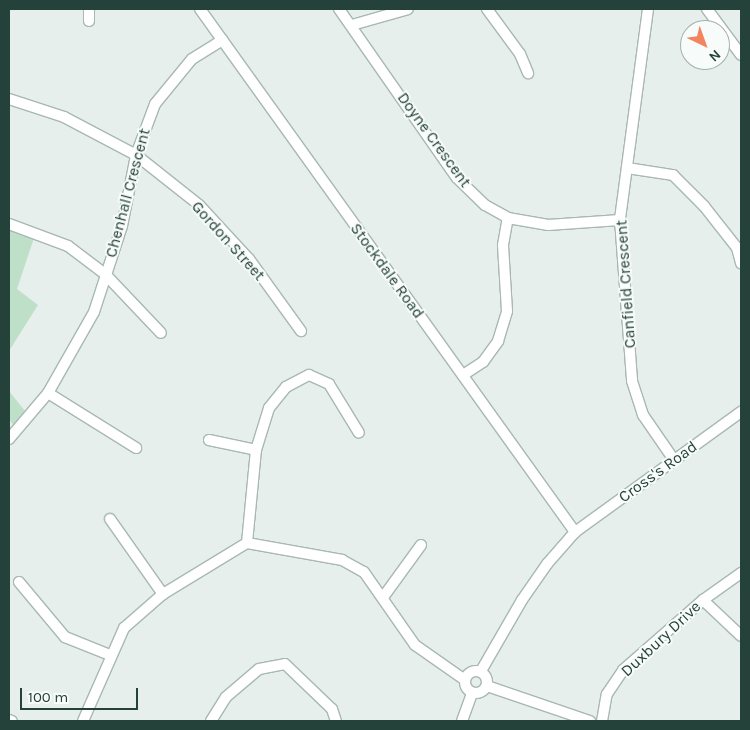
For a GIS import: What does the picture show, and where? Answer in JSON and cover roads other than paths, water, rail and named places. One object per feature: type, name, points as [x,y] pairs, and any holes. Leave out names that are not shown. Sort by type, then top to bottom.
[{"type":"street","points":[[89,9],[89,21]]},
{"type":"street","name":"Stockdale Road","points":[[200,9],[575,532]]},
{"type":"street","name":"Doyne Crescent","points":[[339,9],[457,178],[485,205],[508,218],[548,225],[620,220]]},
{"type":"street","points":[[352,25],[408,9]]},
{"type":"street","points":[[487,9],[520,54],[528,73]]},
{"type":"street","name":"Canfield Crescent","points":[[648,9],[620,220],[632,382],[643,415],[674,460]]},
{"type":"street","points":[[707,9],[741,55]]},
{"type":"street","name":"Chenhall Crescent","points":[[9,439],[48,393],[94,312],[122,226],[136,155],[155,104],[172,80],[192,59],[222,40]]},
{"type":"street","name":"Gordon Street","points":[[9,99],[64,117],[136,155],[206,212],[249,258],[301,330]]},
{"type":"street","points":[[627,168],[673,175],[731,241],[741,263]]},
{"type":"street","points":[[463,375],[483,362],[498,341],[507,311],[503,245],[508,218]]},
{"type":"street","points":[[9,224],[68,246],[105,274],[161,333]]},
{"type":"street","points":[[247,543],[256,450],[269,408],[286,387],[309,375],[330,384],[359,433]]},
{"type":"street","points":[[48,393],[136,448]]},
{"type":"street","name":"Cross's Road","points":[[481,671],[522,600],[547,564],[575,532],[741,412]]},
{"type":"street","points":[[208,440],[256,450]]},
{"type":"street","points":[[110,519],[163,594]]},
{"type":"street","points":[[83,721],[110,655],[124,628],[163,594],[247,543],[342,560],[364,572],[384,596],[415,644],[464,680],[466,688],[472,693],[481,693],[487,686],[487,678],[481,671],[470,672],[464,680]]},
{"type":"street","points":[[384,596],[421,545]]},
{"type":"street","name":"Duxbury Drive","points":[[602,721],[607,694],[623,670],[703,600],[741,573]]},
{"type":"street","points":[[19,582],[65,637],[110,655]]},
{"type":"street","points":[[703,600],[741,636]]},
{"type":"street","points":[[211,721],[226,697],[260,669],[285,664],[310,685],[332,709],[336,721]]},
{"type":"street","points":[[487,686],[590,721]]},
{"type":"street","points":[[462,721],[472,693]]}]
